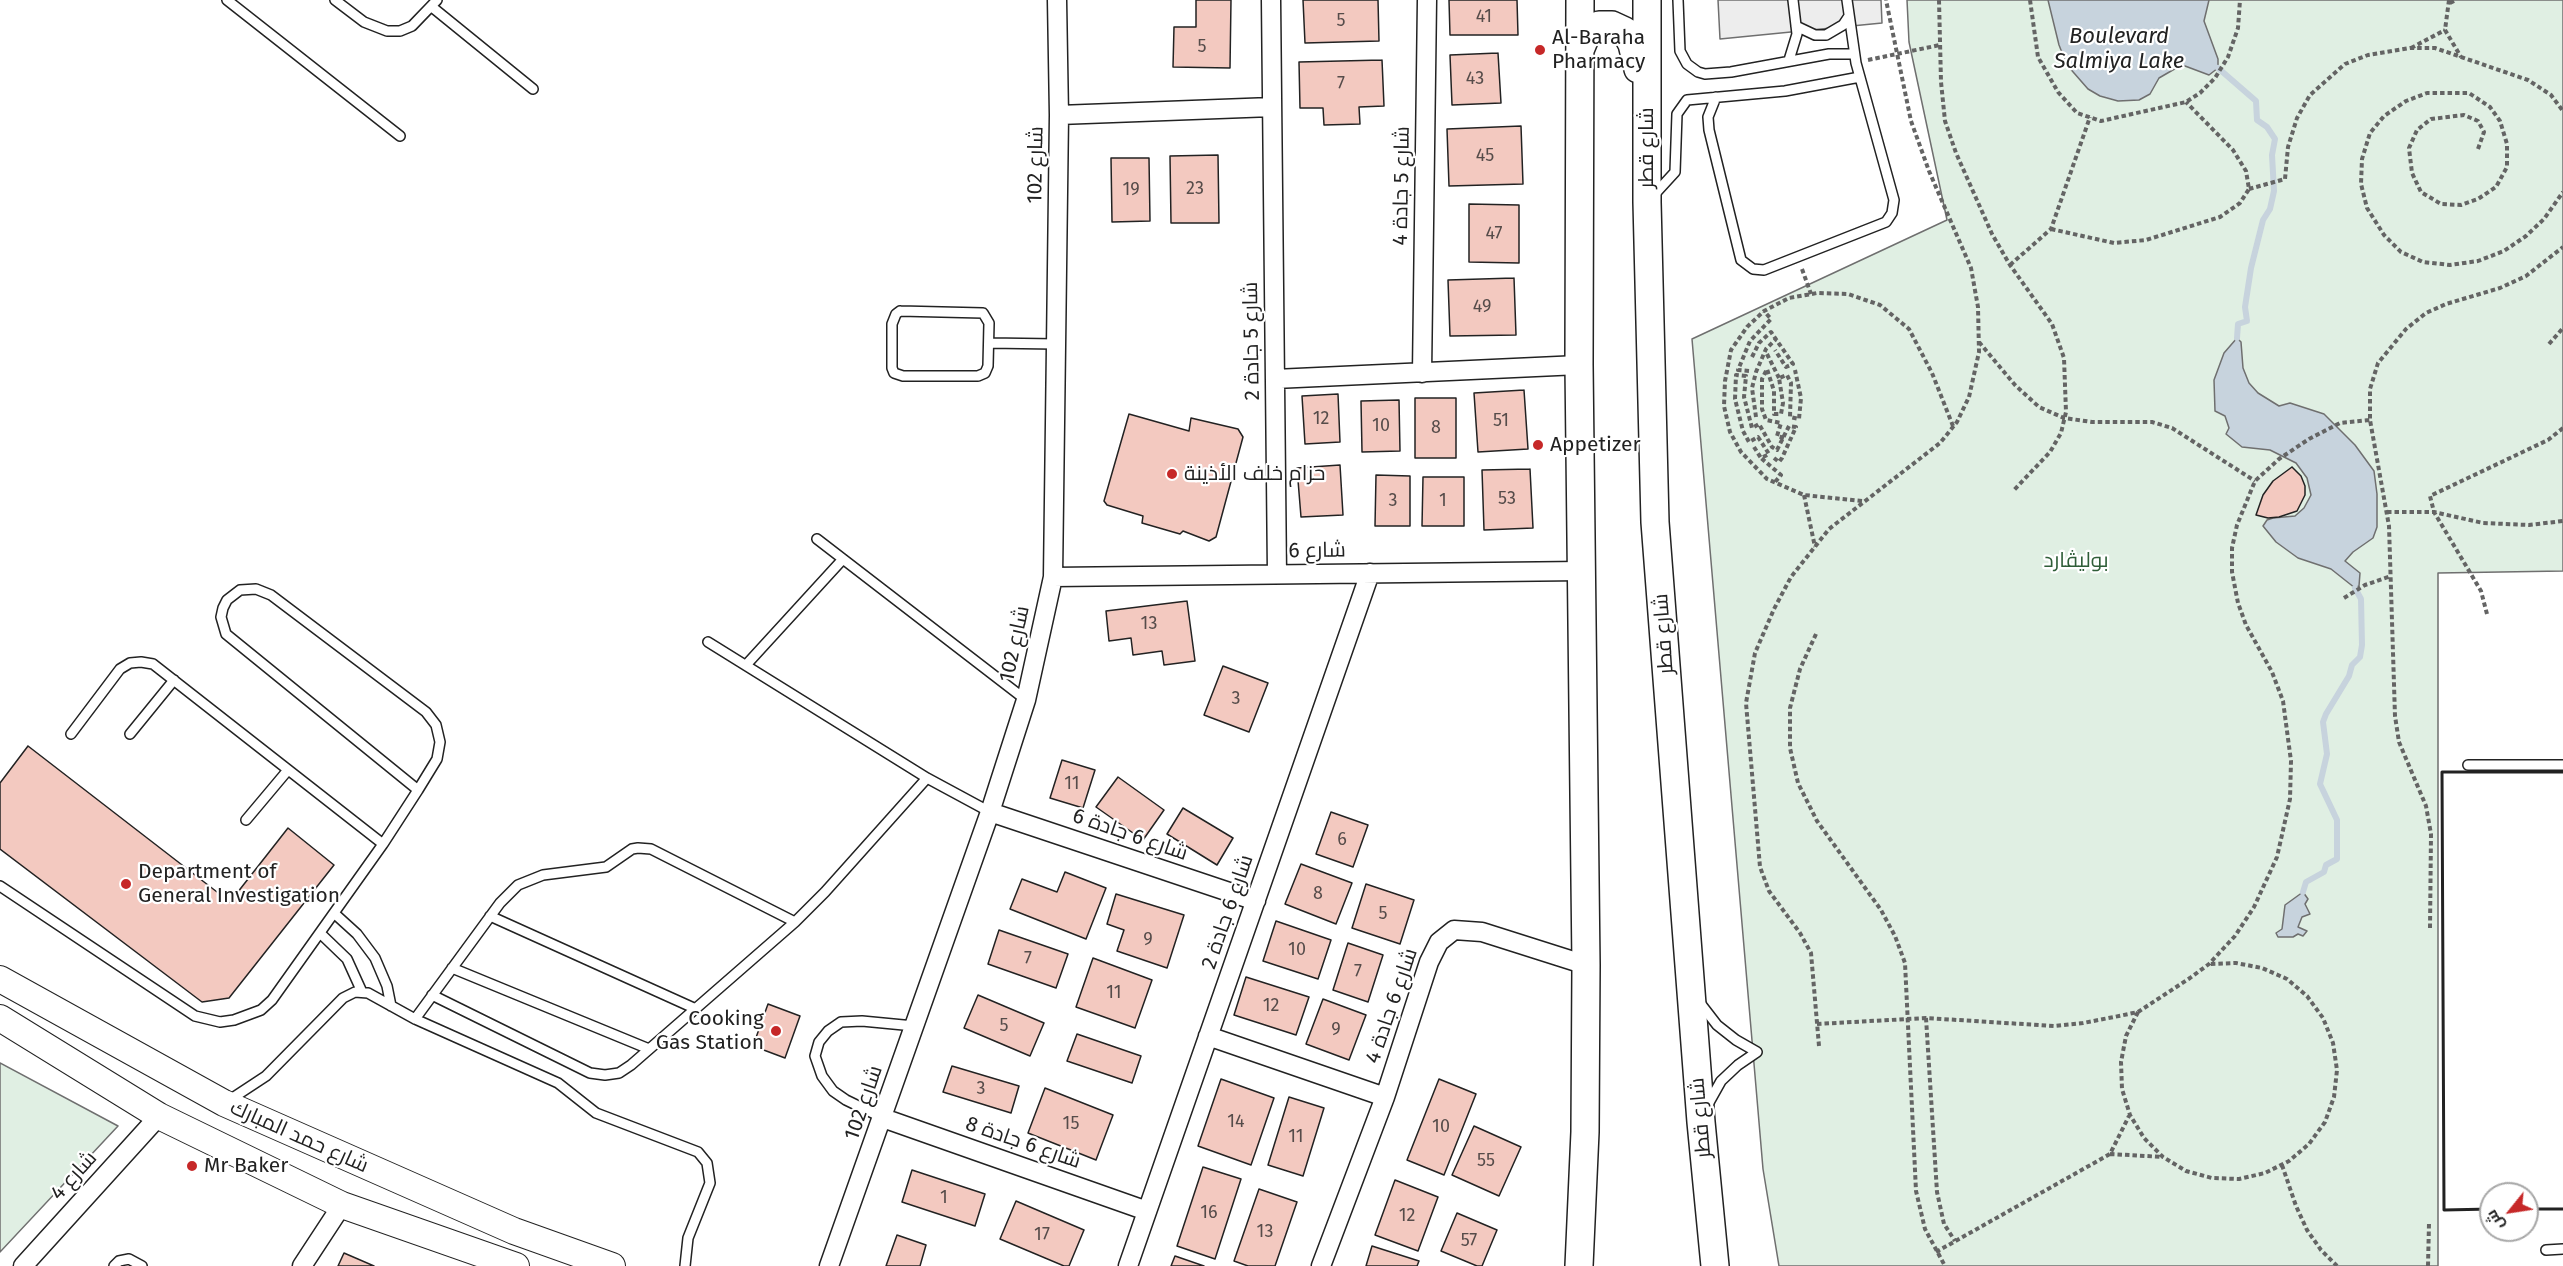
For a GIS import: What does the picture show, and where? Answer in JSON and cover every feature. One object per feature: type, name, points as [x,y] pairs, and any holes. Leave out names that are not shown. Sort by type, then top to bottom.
[{"type":"main road","points":[[1579,1266],[1585,1132],[1586,965],[1579,365],[1580,0]]},
{"type":"main road","name":"شارع قطر","points":[[1647,0],[1647,202],[1655,522],[1690,986],[1715,1266]]},
{"type":"main road","points":[[1580,50],[1587,33],[1599,25],[1612,25],[1625,31],[1632,44],[1647,108]]},
{"type":"main road","name":"شارع حمد المبارك","points":[[0,979],[224,1103],[514,1231],[612,1266]]},
{"type":"main road","name":"شارع حمد المبارك","points":[[0,1018],[159,1116],[342,1204],[516,1266]]},
{"type":"main road","points":[[342,1204],[393,1205],[451,1224],[502,1248],[510,1246],[514,1231]]},
{"type":"street","name":"شارع 102","points":[[829,1266],[990,812],[1026,700],[1053,577],[1059,114],[1057,0]]},
{"type":"street","name":"شارع 5 جادة 2","points":[[1271,0],[1277,574]]},
{"type":"street","name":"شارع 5 جادة 4","points":[[1422,372],[1427,0]]},
{"type":"street","points":[[1059,114],[1272,107]]},
{"type":"street","points":[[1275,380],[1579,365]]},
{"type":"street","name":"شارع 6","points":[[1053,577],[1582,570]]},
{"type":"street","name":"شارع 6 جادة 2","points":[[1128,1266],[1370,573]]},
{"type":"street","name":"شارع 6 جادة 6","points":[[990,812],[1256,901]]},
{"type":"street","name":"شارع 6 جادة 4","points":[[1321,1266],[1385,1097],[1429,962],[1439,942],[1454,930],[1482,932],[1586,965]]},
{"type":"street","name":"شارع 6 جادة 4","points":[[1208,1036],[1385,1097]]},
{"type":"street","name":"شارع 4","points":[[23,1266],[159,1116]]},
{"type":"street","name":"شارع 6 جادة 8","points":[[883,1118],[1148,1211]]},
{"type":"street","points":[[302,1266],[342,1204]]},
{"type":"lane","points":[[227,0],[400,136]]},
{"type":"lane","points":[[335,0],[364,22],[387,31],[400,31],[412,26],[434,3],[533,89]]},
{"type":"lane","points":[[1678,0],[1680,51],[1686,64],[1698,72],[1705,74],[1731,72],[1789,60],[1841,53],[1855,59]]},
{"type":"lane","points":[[1789,60],[1796,43],[1793,0]]},
{"type":"lane","points":[[1716,97],[1708,117],[1709,130],[1741,260],[1753,269],[1764,270],[1886,222],[1892,213],[1894,200],[1855,59],[1847,0]]},
{"type":"lane","points":[[1796,26],[1815,35],[1826,35],[1835,31],[1849,16]]},
{"type":"lane","points":[[1647,202],[1675,172],[1677,114],[1687,100],[1785,91],[1860,77]]},
{"type":"lane","points":[[900,311],[983,313],[988,319],[989,344],[988,366],[981,375],[903,376],[894,373],[892,368],[892,324],[896,314],[900,311]]},
{"type":"lane","points":[[989,344],[1056,344]]},
{"type":"lane","points":[[817,539],[1026,700]]},
{"type":"lane","points":[[746,665],[843,560]]},
{"type":"lane","points":[[0,886],[183,1010],[207,1020],[234,1020],[261,1010],[276,994],[335,914],[418,790],[437,759],[439,733],[426,712],[264,591],[240,590],[227,600],[221,617],[222,626],[233,641],[418,790]]},
{"type":"lane","points":[[708,642],[927,778],[990,812]]},
{"type":"lane","points":[[71,735],[120,669],[130,663],[153,664],[383,844]]},
{"type":"lane","points":[[129,734],[174,680]]},
{"type":"lane","points":[[2468,765],[2563,765]]},
{"type":"lane","points":[[246,820],[288,770]]},
{"type":"lane","points":[[432,995],[597,1074],[619,1073],[795,922],[825,892],[927,778]]},
{"type":"lane","points":[[415,1019],[508,893],[530,879],[554,873],[597,870],[614,863],[632,849],[644,847],[795,922]]},
{"type":"lane","points":[[335,914],[357,934],[375,958],[387,986],[391,1006]]},
{"type":"lane","points":[[490,916],[696,1009]]},
{"type":"lane","points":[[321,933],[347,959],[362,992]]},
{"type":"lane","points":[[452,968],[649,1049]]},
{"type":"lane","points":[[1690,986],[1702,1007],[1718,1025],[1736,1040],[1757,1052],[1721,1081],[1709,1100],[1701,1122]]},
{"type":"lane","points":[[224,1103],[239,1096],[266,1076],[343,998],[362,992],[374,995],[415,1019],[558,1083],[596,1113],[698,1152],[707,1163],[710,1183],[688,1238],[685,1266]]},
{"type":"lane","points":[[883,1118],[833,1091],[822,1076],[815,1056],[819,1042],[828,1031],[841,1022],[862,1021],[914,1026]]},
{"type":"lane","points":[[2546,1250],[2563,1249]]},
{"type":"lane","points":[[114,1266],[129,1259],[142,1266]]},
{"type":"path","points":[[1819,1046],[1811,953],[1800,933],[1769,891],[1760,867],[1746,703],[1755,653],[1791,577],[1829,529],[1862,501],[1941,443],[1969,397],[1979,352],[1978,307],[1971,268],[1929,171],[1911,121],[1886,0]]},
{"type":"path","points":[[1939,0],[1945,121],[1956,153],[1988,224],[2010,265],[2052,324],[2064,358],[2064,418],[2061,433],[2050,452],[2014,490]]},
{"type":"path","points":[[2030,0],[2038,57],[2058,92],[2077,113],[2101,121],[2186,102],[2215,78],[2238,28],[2240,0]]},
{"type":"path","points":[[2456,0],[2450,2],[2445,30],[2461,58]]},
{"type":"path","points":[[2410,48],[2445,30]]},
{"type":"path","points":[[1855,59],[1940,45]]},
{"type":"path","points":[[2248,189],[2285,179],[2288,147],[2297,118],[2310,94],[2345,64],[2368,55],[2410,48],[2435,48],[2528,80],[2551,95],[2563,111]]},
{"type":"path","points":[[2478,149],[2484,132],[2478,121],[2464,115],[2431,119],[2417,130],[2409,148],[2412,173],[2421,192],[2441,204],[2461,205],[2478,200],[2496,187],[2506,167],[2507,144],[2500,121],[2490,107],[2469,93],[2427,93],[2406,101],[2384,116],[2370,133],[2362,159],[2361,184],[2367,208],[2384,235],[2401,252],[2423,262],[2450,265],[2478,261],[2504,251],[2526,236],[2544,219],[2563,192]]},
{"type":"path","points":[[2051,229],[2114,243],[2146,240],[2220,217],[2240,203],[2248,189],[2246,171],[2233,150],[2186,102]]},
{"type":"path","points":[[2010,265],[2051,229],[2090,117]]},
{"type":"path","points":[[2430,928],[2431,834],[2426,807],[2400,742],[2395,716],[2387,513],[2370,420],[2370,389],[2378,363],[2406,328],[2426,313],[2500,288],[2526,276],[2563,248]]},
{"type":"path","points":[[1798,256],[1811,294]]},
{"type":"path","points":[[1862,501],[1804,495],[1767,479],[1741,452],[1730,432],[1724,406],[1725,381],[1731,350],[1747,327],[1764,310],[1789,298],[1811,294],[1848,294],[1880,305],[1909,330],[1932,373],[1953,426]]},
{"type":"path","points":[[1749,371],[1738,370],[1750,341],[1771,319],[1764,310]]},
{"type":"path","points":[[2549,344],[2563,328]]},
{"type":"path","points":[[1752,357],[1759,344],[1771,332],[1793,364],[1786,367],[1775,350]]},
{"type":"path","points":[[1756,417],[1752,388],[1760,360],[1776,339]]},
{"type":"path","points":[[1979,341],[2015,385],[2039,407],[2064,418],[2092,422],[2152,422],[2172,428],[2255,481]]},
{"type":"path","points":[[1744,354],[1760,360]]},
{"type":"path","points":[[1767,354],[1779,378],[1783,403],[1781,414],[1774,414],[1774,391],[1767,369],[1762,379],[1761,394],[1766,420],[1781,423],[1777,436],[1784,438]]},
{"type":"path","points":[[1779,378],[1787,375],[1791,382],[1790,417],[1798,419],[1801,398],[1795,370]]},
{"type":"path","points":[[1761,458],[1768,454],[1758,437],[1749,442],[1738,416],[1735,399],[1736,375],[1746,376],[1744,397],[1752,428],[1759,424],[1772,447],[1777,450],[1789,426],[1796,427],[1779,462],[1774,458]]},
{"type":"path","points":[[1817,1023],[1926,1018],[2054,1026],[2084,1023],[2138,1012],[2209,964],[2235,936],[2263,889],[2277,857],[2290,799],[2291,761],[2283,701],[2272,672],[2246,625],[2238,603],[2232,572],[2232,548],[2237,525],[2255,481],[2279,459],[2309,439],[2340,423],[2370,420]]},
{"type":"path","points":[[2487,614],[2481,591],[2434,512],[2430,496],[2538,445],[2563,428]]},
{"type":"path","points":[[1754,447],[1761,458],[1781,475],[1775,482]]},
{"type":"path","points":[[1804,495],[1815,548]]},
{"type":"path","points":[[2387,513],[2434,512],[2483,523],[2529,525],[2563,520]]},
{"type":"path","points":[[2344,598],[2365,585],[2391,576]]},
{"type":"path","points":[[1816,634],[1800,669],[1790,708],[1790,748],[1798,783],[1817,821],[1881,910],[1895,936],[1905,963],[1916,1191],[1925,1229],[1945,1266]]},
{"type":"path","points":[[2138,1012],[2126,1036],[2121,1062],[2122,1089],[2130,1115],[2144,1138],[2163,1157],[2186,1171],[2212,1178],[2239,1179],[2265,1173],[2282,1165],[2309,1144],[2325,1122],[2335,1088],[2337,1070],[2334,1043],[2323,1018],[2307,996],[2287,979],[2262,968],[2236,963],[2209,964]]},
{"type":"path","points":[[1926,1018],[1937,1192],[1944,1224],[1955,1242]]},
{"type":"path","points":[[2110,1154],[2130,1115]]},
{"type":"path","points":[[1936,1252],[2110,1154],[2163,1157]]},
{"type":"path","points":[[2282,1165],[2307,1230],[2321,1250],[2337,1266]]},
{"type":"path","points":[[2428,1266],[2429,1223]]},
{"type":"green space","name":"بوليڤارد","points":[[1907,0],[2563,0],[2563,571],[2438,573],[2438,1266],[1779,1266],[1763,1169],[1692,339],[1947,220],[1909,42]]},
{"type":"green space","points":[[0,1063],[118,1126],[0,1252]]},
{"type":"shaded area","points":[[1718,0],[1881,0],[1882,23],[1720,39]]},
{"type":"water","name":"Boulevard Salmiya Lake","points":[[2048,0],[2209,0],[2204,21],[2218,59],[2218,68],[2209,75],[2185,66],[2178,67],[2159,78],[2150,94],[2139,100],[2118,101],[2100,96],[2088,89],[2067,65],[2059,45]]},
{"type":"water","points":[[2237,338],[2241,342],[2243,368],[2249,383],[2258,393],[2279,406],[2290,403],[2324,414],[2355,445],[2374,471],[2377,527],[2373,538],[2353,552],[2345,561],[2360,573],[2359,586],[2355,588],[2331,569],[2298,558],[2276,542],[2263,526],[2267,520],[2273,518],[2295,516],[2304,508],[2311,495],[2307,478],[2296,463],[2270,450],[2242,447],[2226,434],[2229,428],[2225,416],[2215,411],[2214,380],[2224,353]]},
{"type":"water","points":[[2303,892],[2308,899],[2305,904],[2310,914],[2302,917],[2298,927],[2307,931],[2303,936],[2298,934],[2293,937],[2278,937],[2276,933],[2282,929],[2285,905]]},
{"type":"building","points":[[1196,0],[1231,0],[1230,68],[1173,67],[1174,27],[1196,27]]},
{"type":"building","points":[[1303,0],[1378,0],[1379,41],[1305,43]]},
{"type":"building","points":[[1449,0],[1517,0],[1518,35],[1450,35]]},
{"type":"building","points":[[1498,53],[1501,103],[1452,105],[1450,55]]},
{"type":"building","points":[[1382,60],[1384,106],[1359,107],[1360,124],[1324,125],[1323,108],[1300,108],[1299,62]]},
{"type":"building","points":[[1521,126],[1523,184],[1449,186],[1447,129]]},
{"type":"building","points":[[1218,155],[1219,223],[1171,223],[1170,156]]},
{"type":"building","points":[[1111,158],[1149,158],[1150,221],[1112,222]]},
{"type":"building","points":[[1469,204],[1519,205],[1519,263],[1469,262]]},
{"type":"building","points":[[1514,278],[1516,335],[1450,336],[1448,280]]},
{"type":"building","points":[[1524,390],[1528,449],[1478,452],[1474,393]]},
{"type":"building","points":[[1338,394],[1340,442],[1305,444],[1302,396]]},
{"type":"building","points":[[1415,398],[1456,398],[1456,458],[1415,458]]},
{"type":"building","points":[[1399,400],[1400,451],[1362,452],[1361,401]]},
{"type":"building","name":"حزام خلف الأذينة","points":[[1129,414],[1189,431],[1191,418],[1238,429],[1243,437],[1216,537],[1209,541],[1183,531],[1180,534],[1142,523],[1143,516],[1107,505],[1104,501]]},
{"type":"building","points":[[1340,465],[1343,515],[1301,517],[1297,468]]},
{"type":"building","points":[[2292,467],[2301,476],[2305,486],[2305,495],[2297,511],[2279,517],[2268,518],[2256,515],[2263,495],[2273,481]]},
{"type":"building","points":[[1530,469],[1533,528],[1484,530],[1482,470]]},
{"type":"building","points":[[1376,475],[1410,476],[1410,526],[1375,526]]},
{"type":"building","points":[[1423,477],[1464,477],[1464,526],[1422,526]]},
{"type":"building","points":[[1187,601],[1195,661],[1164,665],[1162,651],[1133,655],[1131,638],[1109,641],[1106,611]]},
{"type":"building","points":[[1223,666],[1268,683],[1249,732],[1204,715]]},
{"type":"building","name":"Department of General Investigation","points":[[28,746],[230,902],[288,828],[334,865],[229,998],[202,1002],[0,849],[0,783]]},
{"type":"building","points":[[1062,760],[1095,770],[1083,808],[1050,798]]},
{"type":"building","points":[[1118,777],[1164,810],[1143,840],[1096,807]]},
{"type":"building","points":[[1183,808],[1233,838],[1217,865],[1167,834]]},
{"type":"building","points":[[1331,812],[1368,825],[1353,867],[1316,854]]},
{"type":"building","points":[[1301,864],[1352,883],[1336,924],[1285,904]]},
{"type":"building","points":[[1065,872],[1106,888],[1086,939],[1010,909],[1022,879],[1057,892]]},
{"type":"building","points":[[1366,884],[1414,900],[1400,944],[1352,928]]},
{"type":"building","points":[[1116,894],[1184,915],[1167,968],[1117,951],[1124,930],[1107,924]]},
{"type":"building","points":[[1276,921],[1331,940],[1318,979],[1263,961]]},
{"type":"building","points":[[999,930],[1068,954],[1056,988],[988,964]]},
{"type":"building","points":[[1348,943],[1383,955],[1368,1002],[1333,990]]},
{"type":"building","points":[[1093,958],[1152,980],[1135,1028],[1076,1007]]},
{"type":"building","points":[[1246,977],[1309,997],[1296,1035],[1234,1015]]},
{"type":"building","points":[[978,995],[1044,1023],[1030,1056],[964,1028]]},
{"type":"building","points":[[1323,999],[1366,1015],[1349,1060],[1306,1044]]},
{"type":"building","name":"Cooking Gas Station","points":[[768,1004],[800,1016],[785,1058],[753,1046]]},
{"type":"building","points":[[1077,1034],[1141,1056],[1132,1083],[1067,1061]]},
{"type":"building","points":[[952,1066],[1019,1086],[1011,1113],[943,1092]]},
{"type":"building","points":[[1221,1079],[1274,1098],[1251,1165],[1198,1146]]},
{"type":"building","points":[[1439,1079],[1476,1094],[1444,1175],[1407,1160]]},
{"type":"building","points":[[1045,1088],[1113,1115],[1096,1160],[1028,1133]]},
{"type":"building","points":[[1289,1097],[1324,1108],[1303,1176],[1268,1165]]},
{"type":"building","points":[[1474,1126],[1521,1147],[1499,1196],[1452,1175]]},
{"type":"building","points":[[1203,1167],[1241,1179],[1215,1259],[1177,1246]]},
{"type":"building","points":[[912,1170],[985,1194],[975,1226],[902,1202]]},
{"type":"building","points":[[1395,1180],[1438,1197],[1418,1251],[1375,1235]]},
{"type":"building","points":[[1259,1189],[1297,1202],[1275,1266],[1248,1266],[1234,1261]]},
{"type":"building","points":[[1016,1201],[1084,1230],[1069,1266],[1064,1266],[1000,1239]]},
{"type":"building","points":[[1457,1213],[1497,1230],[1482,1266],[1441,1251]]},
{"type":"building","points":[[897,1235],[926,1245],[920,1266],[886,1266]]},
{"type":"building","points":[[1372,1246],[1419,1261],[1417,1266],[1366,1266]]},
{"type":"building","points":[[344,1253],[374,1266],[338,1266]]},
{"type":"building","points":[[1175,1256],[1204,1266],[1171,1266]]},
{"type":"waterway","points":[[2218,68],[2256,101],[2257,120],[2267,127],[2275,139],[2272,155],[2274,191],[2270,209],[2263,220],[2251,268],[2245,307],[2247,321],[2238,324],[2237,338]]},
{"type":"waterway","points":[[2303,892],[2306,882],[2324,872],[2326,865],[2337,859],[2337,820],[2320,784],[2327,754],[2323,722],[2349,676],[2352,665],[2360,657],[2361,599],[2355,588]]},
{"type":"wall","points":[[2479,1209],[2444,1210],[2442,772],[2563,772]]},
{"type":"wall","points":[[2539,1209],[2563,1209]]},
{"type":"place","name":"Al-Baraha Pharmacy","points":[[1540,50]]},
{"type":"place","name":"Appetizer","points":[[1538,445]]},
{"type":"place","name":"حزام خلف الأذينة","points":[[1172,474]]},
{"type":"place","name":"Department of General Investigation","points":[[126,884]]},
{"type":"place","name":"Cooking Gas Station","points":[[776,1031]]},
{"type":"place","name":"Mr Baker","points":[[192,1166]]}]
